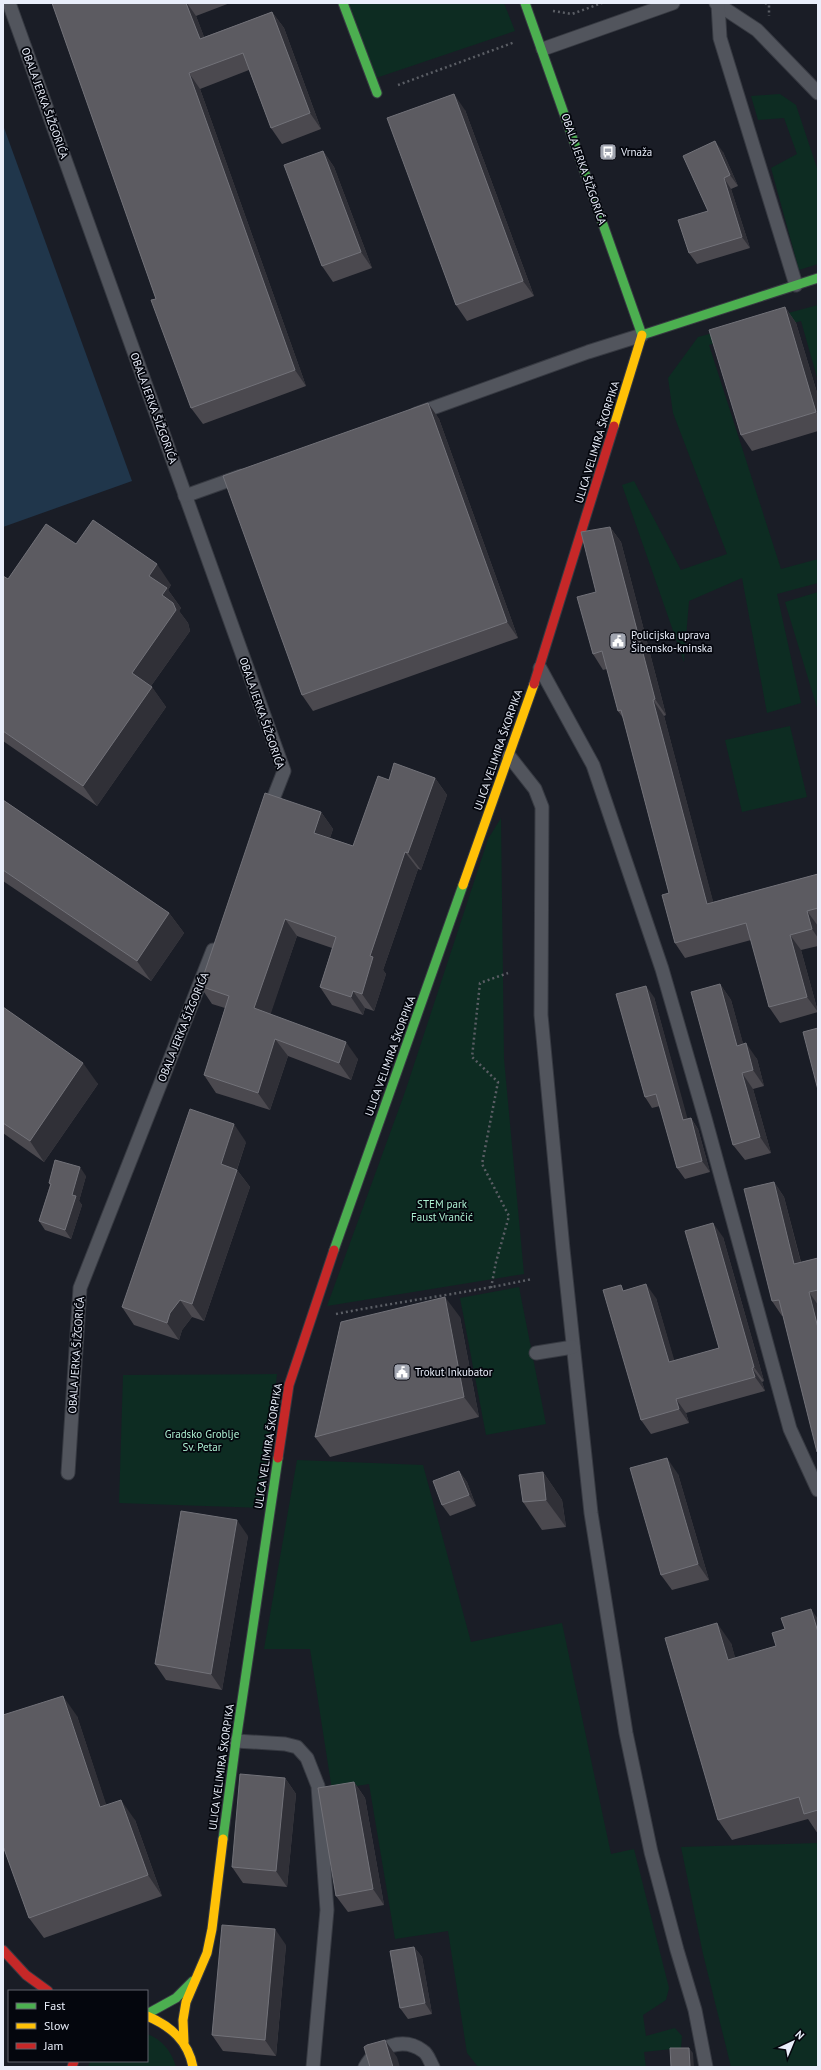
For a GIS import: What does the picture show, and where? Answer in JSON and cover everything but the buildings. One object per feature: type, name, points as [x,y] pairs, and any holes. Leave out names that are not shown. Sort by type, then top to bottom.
[{"type":"street","points":[[343,3],[377,93]]},
{"type":"street","name":"OBALA JERKA ŠIŽGORIĆA","points":[[525,3],[642,335]]},
{"type":"street","points":[[642,335],[818,278]]},
{"type":"street","name":"ULICA VELIMIRA ŠKORPIKA","points":[[194,1980],[207,1953],[212,1928],[236,1741],[289,1385],[310,1319],[540,668],[642,335]]},
{"type":"street","points":[[3,1950],[26,1975],[35,1990]]},
{"type":"street","points":[[26,1975],[47,1990]]},
{"type":"street","points":[[148,2014],[176,1998],[194,1980]]},
{"type":"street","points":[[193,2067],[184,2042],[184,2020],[186,2002],[194,1980]]},
{"type":"street","points":[[148,2016],[173,2030],[184,2042]]},
{"type":"lane","name":"OBALA JERKA ŠIŽGORIĆA","points":[[9,3],[284,771],[264,823]]},
{"type":"lane","points":[[542,49],[672,3]]},
{"type":"lane","points":[[717,3],[757,30],[818,93]]},
{"type":"lane","points":[[717,3],[720,38],[796,285]]},
{"type":"lane","points":[[402,418],[588,352],[642,335]]},
{"type":"lane","points":[[185,496],[252,472]]},
{"type":"lane","points":[[540,668],[592,765],[662,969],[705,1118],[790,1429],[818,1490]]},
{"type":"lane","points":[[509,756],[535,788],[542,807],[541,1015],[573,1347],[591,1513],[626,1733],[651,1852],[677,1950],[695,2010],[706,2067]]},
{"type":"lane","name":"OBALA JERKA ŠIŽGORIĆA","points":[[68,1473],[80,1288],[217,941]]},
{"type":"lane","points":[[536,1353],[573,1347]]},
{"type":"lane","points":[[236,1741],[285,1744],[297,1747],[307,1758],[318,1786],[327,1910],[313,2067]]},
{"type":"lane","points":[[365,2067],[370,2058],[382,2048],[411,2044],[424,2052],[433,2067]]},
{"type":"path","points":[[549,8],[554,13],[572,14],[602,3]]},
{"type":"path","points":[[377,93],[536,34]]},
{"type":"path","points":[[491,1288],[496,1262],[509,1216],[482,1164],[498,1082],[472,1057],[480,983],[508,973]]},
{"type":"path","points":[[310,1319],[396,1302],[491,1288],[532,1279]]},
{"type":"green space","points":[[349,3],[504,3],[515,31],[376,78]]},
{"type":"green space","points":[[780,94],[796,105],[818,171],[818,264],[799,270],[771,168],[797,154],[784,118],[758,120],[751,96]]},
{"type":"green space","points":[[818,305],[818,381],[801,321],[709,345],[781,569],[818,559],[818,583],[777,594],[801,703],[767,713],[742,578],[689,601],[684,662],[622,485],[634,481],[681,570],[727,554],[673,413],[668,378],[698,337]]},
{"type":"green space","points":[[818,592],[818,711],[785,602]]},
{"type":"green space","points":[[790,726],[807,797],[742,812],[725,740]]},
{"type":"green space","name":"STEM park Faust Vrančić","points":[[501,818],[504,1059],[524,1274],[327,1306],[405,1092],[488,839]]},
{"type":"green space","points":[[519,1287],[546,1424],[486,1435],[460,1298]]},
{"type":"green space","name":"Gradsko Groblje Sv. Petar","points":[[277,1374],[261,1508],[119,1503],[123,1375]]},
{"type":"green space","points":[[297,1460],[423,1465],[471,1642],[562,1623],[611,1854],[634,1849],[669,1988],[666,2000],[643,2015],[646,2036],[675,2028],[682,2036],[681,2048],[644,2052],[646,2067],[478,2067],[467,2053],[448,1931],[395,1939],[369,1784],[332,1790],[310,1649],[264,1649]]},
{"type":"green space","points":[[818,1843],[818,2067],[731,2067],[703,1954],[681,1847]]},
{"type":"green space","points":[[148,2034],[157,2039],[166,2047],[172,2056],[176,2067],[88,2067],[90,2062],[148,2062]]},
{"type":"water","points":[[3,125],[132,481],[3,527]]},
{"type":"traffic: fast","points":[[343,3],[377,93]]},
{"type":"traffic: fast","points":[[525,3],[642,335]]},
{"type":"traffic: fast","points":[[642,335],[818,278]]},
{"type":"traffic: fast","points":[[334,1250],[463,885]]},
{"type":"traffic: fast","points":[[223,1839],[278,1458]]},
{"type":"traffic: fast","points":[[148,2013],[176,1998],[193,1981]]},
{"type":"traffic: slow","points":[[614,426],[642,335]]},
{"type":"traffic: slow","points":[[463,885],[534,684]]},
{"type":"traffic: slow","points":[[184,2042],[183,2020],[186,2002],[207,1953],[212,1929],[223,1839]]},
{"type":"traffic: slow","points":[[148,2016],[171,2030],[183,2042],[191,2058],[193,2067]]},
{"type":"traffic: jam","points":[[534,684],[614,426]]},
{"type":"traffic: jam","points":[[278,1458],[289,1385],[334,1250]]},
{"type":"traffic: jam","points":[[3,1950],[26,1975],[47,1990]]},
{"type":"traffic: jam","points":[[72,2067],[74,2062]]},
{"type":"place","name":"Vrnaža","points":[[608,152]]},
{"type":"place","name":"Policijska uprava Šibensko-kninska","points":[[618,641]]},
{"type":"place","name":"Trokut Inkubator","points":[[402,1372]]}]
